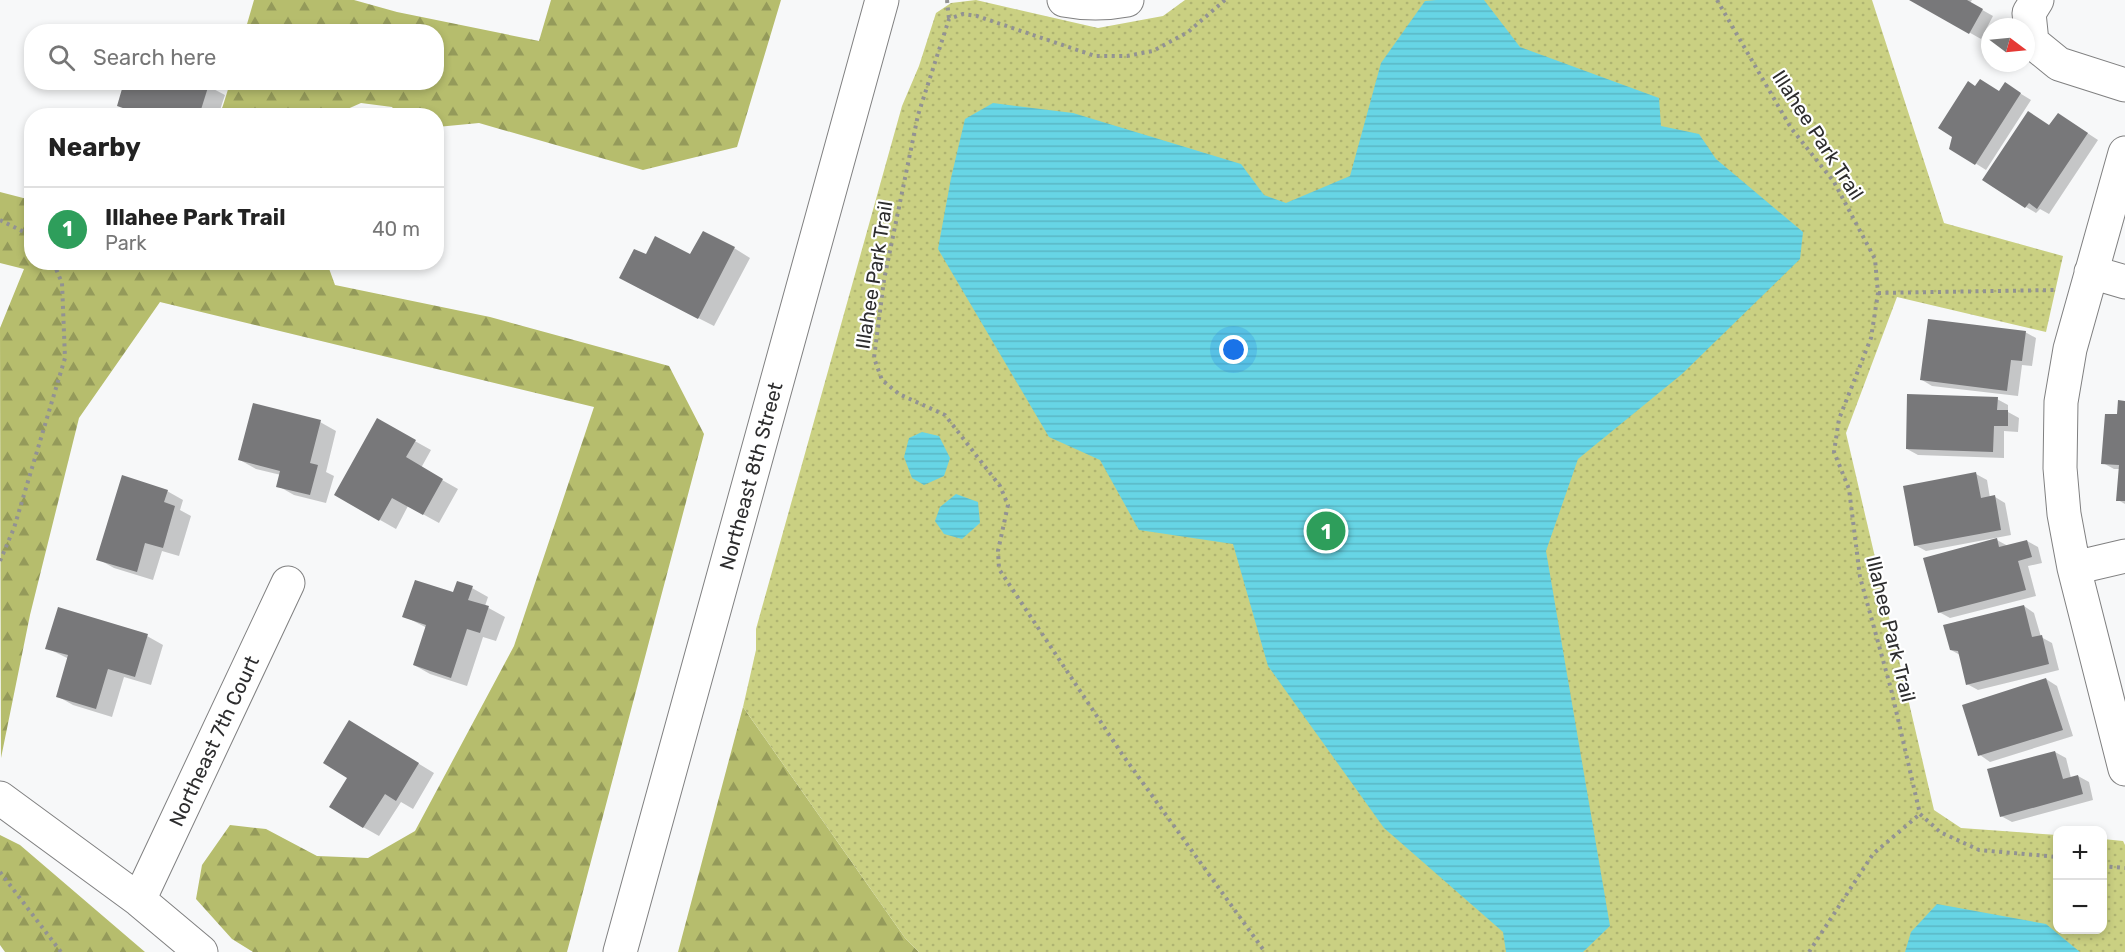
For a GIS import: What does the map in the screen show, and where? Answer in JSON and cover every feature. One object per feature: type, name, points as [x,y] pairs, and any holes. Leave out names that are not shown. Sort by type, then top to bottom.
[{"type":"street","name":"Northeast 8th Street","points":[[620,952],[882,0]]},
{"type":"street","points":[[1064,0],[1078,3],[1112,3],[1127,0]]},
{"type":"street","points":[[2037,0],[2029,13],[2032,42],[2058,64],[2125,85]]},
{"type":"street","points":[[2125,153],[2070,349],[2061,402],[2060,468],[2064,514],[2074,568],[2125,770]]},
{"type":"street","points":[[2089,281],[2125,282]]},
{"type":"street","points":[[2074,568],[2125,556]]},
{"type":"street","name":"Northeast 7th Court","points":[[139,900],[288,583]]},
{"type":"street","points":[[0,798],[139,900],[201,952]]},
{"type":"path","points":[[947,0],[949,19],[963,15],[977,16],[1095,56],[1127,56],[1153,51],[1188,32],[1225,0]]},
{"type":"path","name":"Illahee Park Trail","points":[[1717,0],[1791,128],[1834,182],[1875,259],[1878,293],[1871,338],[1839,419],[1834,452],[1849,489],[1860,577],[1892,689],[1920,813]]},
{"type":"path","name":"Illahee Park Trail","points":[[949,19],[918,115],[884,280],[874,358],[882,380],[899,394],[945,415],[1000,486],[1008,505],[998,551],[999,569],[1122,754],[1265,952]]},
{"type":"path","points":[[0,220],[24,232]]},
{"type":"path","points":[[0,561],[14,528],[65,358],[62,283],[56,270]]},
{"type":"path","points":[[1878,293],[2089,281]]},
{"type":"path","points":[[1809,952],[1873,854],[1920,813],[1940,832],[1979,850],[2053,857]]},
{"type":"path","points":[[2107,866],[2125,868]]},
{"type":"path","points":[[0,872],[61,952]]},
{"type":"green space","points":[[254,0],[354,0],[397,12],[539,41],[551,0],[781,0],[737,147],[643,170],[479,123],[444,126],[444,108],[393,108],[361,103],[350,108],[222,108],[228,90],[444,90],[444,24],[247,24]]},
{"type":"green space","points":[[976,0],[1098,28],[1163,16],[1185,0],[1872,0],[1944,223],[2063,256],[2046,332],[1897,297],[1846,433],[1934,810],[1961,828],[2053,835],[2053,934],[2107,934],[2107,839],[2123,841],[2125,845],[2125,952],[919,952],[905,938],[743,707],[756,650],[756,629],[902,106],[919,66],[936,13],[951,3]]},
{"type":"green space","points":[[0,192],[24,198],[24,269],[0,263]]},
{"type":"green space","points":[[24,269],[330,270],[335,285],[490,317],[669,366],[704,434],[567,952],[253,952],[232,939],[196,899],[202,865],[230,825],[266,829],[317,856],[368,858],[415,831],[514,646],[594,407],[160,302],[79,418],[30,615],[1,758],[0,328]]},
{"type":"green space","points":[[743,707],[905,938],[919,952],[678,952]]},
{"type":"green space","points":[[0,835],[20,845],[145,952],[5,952],[0,945]]},
{"type":"water","points":[[1484,0],[1520,47],[1659,98],[1661,126],[1699,134],[1716,159],[1803,232],[1800,259],[1682,374],[1578,459],[1546,551],[1610,926],[1583,952],[1506,952],[1503,932],[1384,828],[1268,666],[1233,544],[1139,530],[1100,460],[1049,437],[938,249],[965,119],[993,103],[1073,113],[1241,164],[1264,195],[1286,203],[1350,176],[1381,63],[1425,1]]},
{"type":"water","points":[[922,432],[939,436],[950,458],[944,476],[924,485],[912,478],[904,457],[909,438]]},
{"type":"water","points":[[956,494],[978,502],[980,523],[962,539],[944,534],[935,521],[940,507]]},
{"type":"water","points":[[1937,904],[2046,924],[2053,930],[2053,934],[2058,934],[2080,952],[1905,952],[1911,932]]},
{"type":"building","points":[[1909,0],[1967,0],[1983,9],[1969,34]]},
{"type":"building","points":[[1980,79],[1999,91],[2005,82],[2021,93],[1975,165],[1949,149],[1952,137],[1938,128],[1968,81],[1975,86]]},
{"type":"building","points":[[122,90],[207,90],[202,108],[123,108],[117,106]]},
{"type":"building","points":[[2028,111],[2049,125],[2058,113],[2088,133],[2037,209],[2029,203],[2025,208],[1982,180]]},
{"type":"building","points":[[703,231],[735,247],[698,319],[619,278],[634,249],[646,254],[655,236],[690,254]]},
{"type":"building","points":[[1928,319],[2026,331],[2022,361],[2011,360],[2007,391],[1920,380]]},
{"type":"building","points":[[1907,394],[1998,397],[1997,410],[2008,410],[2008,426],[1994,426],[1993,452],[1906,449]]},
{"type":"building","points":[[2118,400],[2125,401],[2125,501],[2116,501],[2119,465],[2101,464],[2105,414],[2117,414]]},
{"type":"building","points":[[253,403],[321,420],[310,463],[318,465],[310,495],[276,487],[280,471],[238,460]]},
{"type":"building","points":[[377,418],[416,440],[406,457],[443,479],[423,515],[392,498],[379,521],[334,495]]},
{"type":"building","points":[[1976,472],[1981,498],[1995,495],[2001,530],[1914,546],[1903,486]]},
{"type":"building","points":[[122,475],[168,490],[164,502],[175,506],[163,548],[145,543],[137,572],[96,560]]},
{"type":"building","points":[[1997,538],[1999,547],[2027,540],[2032,557],[2018,561],[2026,590],[1938,613],[1923,558]]},
{"type":"building","points":[[415,580],[453,592],[457,581],[473,586],[468,600],[489,606],[480,633],[467,629],[451,678],[413,665],[426,625],[402,617]]},
{"type":"building","points":[[2024,605],[2032,637],[2042,635],[2049,664],[1966,685],[1958,651],[1950,650],[1943,625]]},
{"type":"building","points":[[58,607],[148,634],[135,677],[108,669],[96,709],[56,697],[68,655],[45,649]]},
{"type":"building","points":[[2046,678],[2063,730],[1978,756],[1962,705]]},
{"type":"building","points":[[349,720],[419,763],[396,801],[385,794],[363,828],[329,807],[347,778],[323,763]]},
{"type":"building","points":[[2055,751],[2063,779],[2078,775],[2083,794],[2000,817],[1987,769]]},
{"type":"place","name":"Illahee Park Trail","points":[[1326,531]]}]
